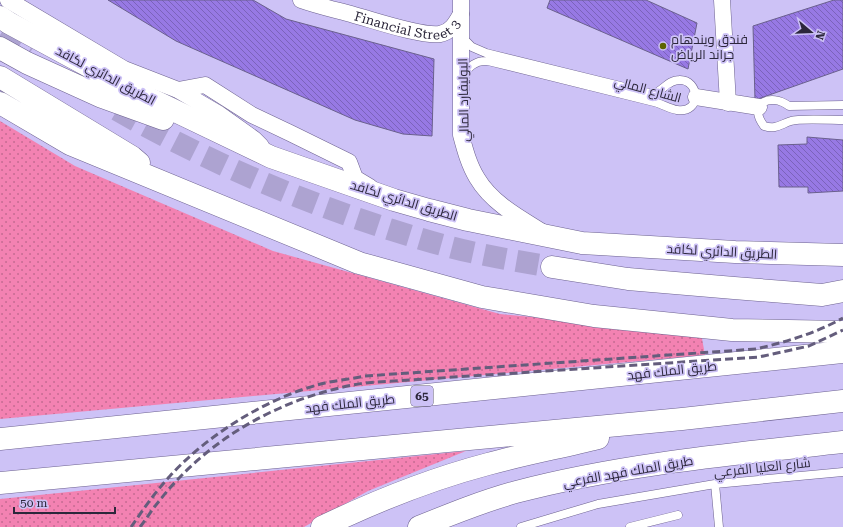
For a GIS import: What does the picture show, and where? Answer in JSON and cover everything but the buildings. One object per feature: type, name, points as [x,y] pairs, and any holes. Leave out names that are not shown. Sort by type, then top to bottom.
[{"type":"main road","name":"الطريق الدائري لكافد","points":[[0,17],[144,96],[271,157],[394,200],[429,210],[468,220],[582,243],[735,252],[843,255]]},
{"type":"main road","points":[[0,48],[27,63],[102,97],[271,157]]},
{"type":"main road","points":[[0,77],[132,157],[154,178]]},
{"type":"main road","points":[[0,103],[70,144],[359,263],[482,297],[594,316],[732,330],[843,332]]},
{"type":"main road","points":[[552,267],[628,279],[734,288],[822,295],[843,291]]},
{"type":"main road","name":"طريق الملك فهد","points":[[0,439],[843,352]]},
{"type":"main road","points":[[0,482],[682,419],[843,401]]},
{"type":"main road","points":[[322,527],[353,512],[420,485],[488,464],[682,419]]},
{"type":"main road","name":"طريق الملك فهد الفرعي","points":[[419,527],[457,511],[515,492],[590,475],[749,452],[843,442]]},
{"type":"street","points":[[8,0],[124,69],[178,90],[219,114],[254,139],[271,157]]},
{"type":"street","name":"Financial Street 3","points":[[301,0],[432,35],[448,31],[454,25],[461,7]]},
{"type":"street","points":[[722,0],[728,103]]},
{"type":"street","name":"البوليفارد المالي","points":[[461,7],[461,135],[466,155],[477,179],[486,191],[503,205],[547,235]]},
{"type":"street","points":[[178,90],[205,85],[252,115],[349,162],[355,178],[394,200]]},
{"type":"street","points":[[696,97],[759,107]]},
{"type":"lane","name":"الشارع المالي","points":[[461,82],[471,66],[480,60],[654,102],[676,110],[684,111],[690,108],[695,102],[696,97],[693,88],[688,82],[682,80],[670,82],[659,92],[653,94],[486,53],[472,47],[462,37]]},
{"type":"lane","points":[[843,105],[789,106],[776,99],[764,102],[759,107],[758,115],[764,126],[769,128],[779,127],[792,120],[843,120]]},
{"type":"lane","name":"شارع العليا الفرعي","points":[[521,527],[598,504],[714,484],[843,472]]},
{"type":"lane","points":[[714,484],[719,527]]},
{"type":"lane","points":[[630,527],[678,515]]},
{"type":"shaded area","points":[[0,121],[75,166],[273,251],[500,314],[701,333],[705,355],[0,419]]},
{"type":"shaded area","points":[[466,451],[368,491],[304,527],[0,527],[0,499]]},
{"type":"tunnel","points":[[0,35],[29,54]]},
{"type":"tunnel","points":[[117,110],[183,146],[252,178],[321,206],[392,230],[469,252],[552,267]]},
{"type":"railway","points":[[131,527],[149,501],[185,460],[221,432],[241,419],[262,407],[304,389],[325,383],[365,376],[756,349],[801,336],[843,318]]},
{"type":"railway","points":[[140,527],[157,503],[180,477],[226,438],[251,422],[278,409],[335,389],[364,383],[759,357],[809,346],[843,330]]},
{"type":"place","name":"فندق ويندهام جراند الرياض","points":[[663,46]]}]
